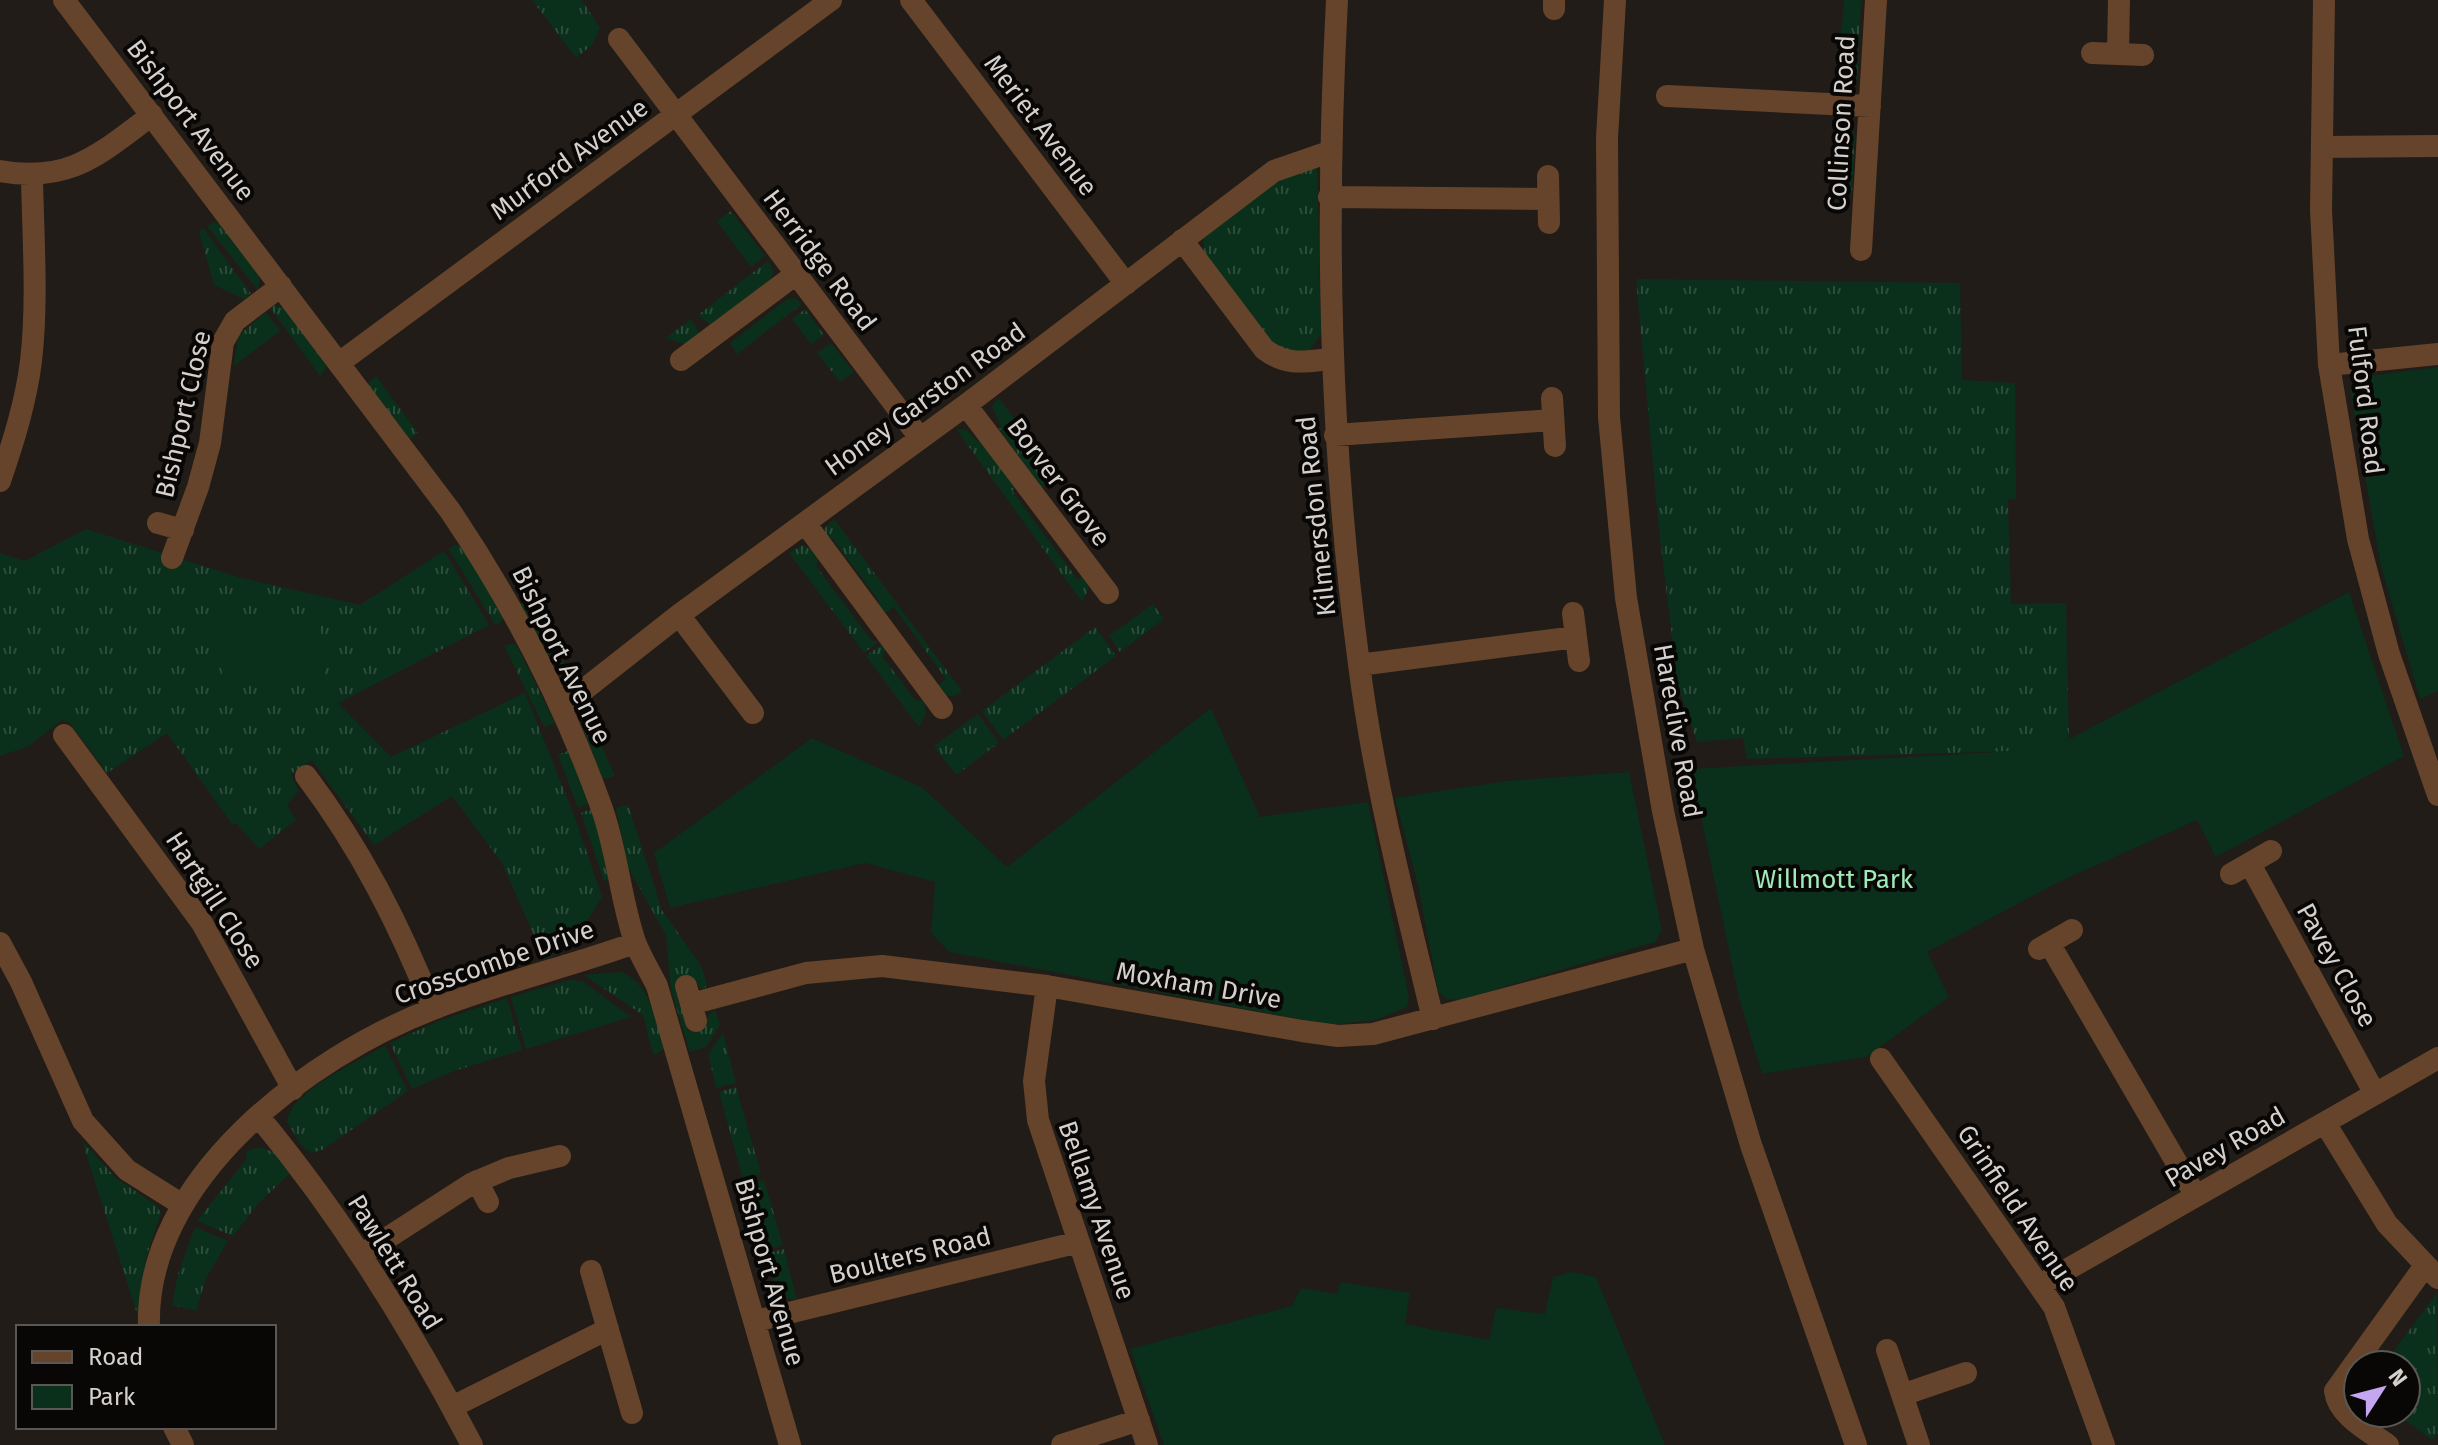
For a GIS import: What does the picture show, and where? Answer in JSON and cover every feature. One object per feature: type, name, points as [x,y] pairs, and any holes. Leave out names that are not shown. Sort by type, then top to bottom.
[{"type":"street","name":"Bishport Avenue","points":[[64,0],[451,512],[496,579],[562,707],[602,809],[635,943],[657,986],[790,1445]]},
{"type":"street","name":"Murford Avenue","points":[[339,363],[831,0]]},
{"type":"street","name":"Meriet Avenue","points":[[911,0],[1126,284]]},
{"type":"street","name":"Kilmersdon Road","points":[[1337,0],[1329,152],[1330,359],[1335,435],[1359,665],[1401,886],[1433,1019]]},
{"type":"street","name":"Hareclive Road","points":[[1615,0],[1607,138],[1609,417],[1626,598],[1663,811],[1693,949],[1751,1145],[1856,1445]]},
{"type":"street","name":"Collinson Road","points":[[1861,250],[1876,0]]},
{"type":"street","points":[[2118,54],[2119,0]]},
{"type":"street","name":"Fulford Road","points":[[2324,0],[2321,210],[2329,365],[2358,539],[2389,654],[2438,795]]},
{"type":"street","name":"Herridge Road","points":[[619,39],[920,438]]},
{"type":"street","points":[[2092,53],[2143,55]]},
{"type":"street","points":[[1667,96],[1870,106]]},
{"type":"street","points":[[0,171],[32,177],[80,164],[152,115]]},
{"type":"street","points":[[2322,147],[2438,146]]},
{"type":"street","name":"Honey Garston Road","points":[[562,707],[679,615],[966,405],[1274,171],[1329,152]]},
{"type":"street","points":[[0,481],[31,364],[36,291],[32,177]]},
{"type":"street","points":[[1329,197],[1548,188],[1549,223]]},
{"type":"street","points":[[1182,240],[1264,349],[1278,359],[1291,363],[1330,359]]},
{"type":"street","points":[[681,360],[796,274]]},
{"type":"street","name":"Bishport Close","points":[[172,558],[210,443],[223,342],[235,321],[281,286]]},
{"type":"street","points":[[2329,365],[2438,354]]},
{"type":"street","name":"Borver Grove","points":[[966,405],[1108,593]]},
{"type":"street","points":[[1335,435],[1552,409],[1555,446]]},
{"type":"street","name":"Bishport Close","points":[[158,523],[183,530]]},
{"type":"street","points":[[805,523],[942,708]]},
{"type":"street","points":[[1573,613],[1579,661]]},
{"type":"street","points":[[679,615],[753,713]]},
{"type":"street","points":[[1359,665],[1576,637]]},
{"type":"street","name":"Hartgill Close","points":[[57,764],[70,743],[202,923],[293,1089]]},
{"type":"street","points":[[306,776],[312,802],[350,837],[388,904],[433,1009]]},
{"type":"street","name":"Pavey Close","points":[[2271,851],[2240,869],[2375,1094]]},
{"type":"street","points":[[2072,930],[2044,946],[2196,1196]]},
{"type":"street","points":[[0,943],[21,982],[65,1088],[83,1121],[127,1170],[181,1204]]},
{"type":"street","name":"Crosscombe Drive","points":[[149,1325],[163,1248],[181,1204],[213,1161],[293,1089],[356,1047],[433,1009],[635,943]]},
{"type":"street","name":"Moxham Drive","points":[[691,1004],[806,973],[862,966],[1047,986],[1338,1036],[1373,1034],[1693,949]]},
{"type":"street","name":"Bellamy Avenue","points":[[1047,986],[1036,1062],[1035,1105],[1048,1157],[1147,1445]]},
{"type":"street","name":"Pavey Road","points":[[2040,1285],[2438,1058]]},
{"type":"street","name":"Grinfield Avenue","points":[[1881,1059],[2040,1285],[2059,1319],[2104,1445]]},
{"type":"street","name":"Pawlett Road","points":[[259,1117],[300,1167],[361,1255],[472,1445]]},
{"type":"street","points":[[2325,1123],[2379,1213],[2431,1272],[2335,1391],[2338,1403],[2347,1415],[2388,1445]]},
{"type":"street","points":[[361,1255],[477,1181],[509,1168],[560,1156]]},
{"type":"street","points":[[477,1181],[488,1202]]},
{"type":"street","name":"Boulters Road","points":[[756,1321],[1079,1242]]},
{"type":"street","points":[[591,1271],[632,1413]]},
{"type":"street","points":[[452,1407],[608,1329]]},
{"type":"street","points":[[1887,1350],[1919,1445]]},
{"type":"street","points":[[1902,1395],[1966,1373]]},
{"type":"street","points":[[1062,1445],[1139,1420]]},
{"type":"green space","points":[[532,0],[582,0],[600,28],[592,45],[576,58]]},
{"type":"green space","points":[[1844,0],[1861,0],[1857,79],[1851,88],[1837,89]]},
{"type":"green space","points":[[1838,120],[1851,125],[1855,136],[1852,192],[1842,201],[1832,200]]},
{"type":"green space","points":[[1317,162],[1321,334],[1310,350],[1297,355],[1274,346],[1204,252],[1204,236],[1275,182]]},
{"type":"green space","points":[[731,211],[765,256],[751,267],[717,221]]},
{"type":"green space","points":[[213,222],[220,224],[260,276],[258,290],[207,226]]},
{"type":"green space","points":[[203,228],[251,294],[244,299],[214,285],[199,232]]},
{"type":"green space","points":[[768,261],[774,272],[770,281],[712,326],[698,315]]},
{"type":"green space","points":[[1636,279],[1960,283],[1962,380],[2015,383],[2016,499],[2008,500],[2011,604],[2066,603],[2069,739],[2058,745],[2016,751],[1747,759],[1743,738],[1697,742],[1678,686],[1659,530]]},
{"type":"green space","points":[[795,298],[802,304],[737,354],[730,343],[787,299]]},
{"type":"green space","points":[[269,306],[285,309],[327,366],[320,376]]},
{"type":"green space","points":[[805,309],[824,335],[811,344],[792,319]]},
{"type":"green space","points":[[266,312],[280,331],[234,366],[238,336]]},
{"type":"green space","points":[[691,319],[701,335],[684,344],[666,338]]},
{"type":"green space","points":[[831,343],[854,372],[840,382],[817,353]]},
{"type":"green space","points":[[2438,367],[2438,691],[2420,699],[2381,567],[2350,390],[2361,377]]},
{"type":"green space","points":[[376,376],[418,433],[409,439],[361,389]]},
{"type":"green space","points":[[999,398],[1058,477],[1042,488],[999,429],[1001,426],[992,407]]},
{"type":"green space","points":[[956,429],[967,430],[978,442],[983,440],[1017,486],[1012,491],[1078,580],[1084,576],[1089,588],[1082,602]]},
{"type":"green space","points":[[834,519],[962,691],[958,694],[948,696],[933,689],[946,679],[894,607],[880,616],[874,609],[879,601],[832,538],[824,539],[825,528]]},
{"type":"green space","points":[[86,529],[238,577],[360,605],[444,551],[489,625],[338,703],[391,757],[525,693],[574,815],[602,897],[575,940],[545,960],[502,863],[452,796],[374,845],[312,760],[291,774],[299,791],[287,805],[296,820],[259,849],[236,823],[232,824],[167,733],[107,773],[70,723],[62,720],[27,747],[0,756],[0,553],[25,561]]},
{"type":"green space","points":[[460,544],[505,617],[496,626],[448,548]]},
{"type":"green space","points":[[803,545],[819,555],[816,566],[872,641],[880,641],[864,653],[789,553]]},
{"type":"green space","name":"Willmott Park","points":[[2349,592],[2404,756],[2216,857],[2197,820],[2059,882],[1927,952],[1949,997],[1866,1057],[1762,1074],[1739,998],[1691,769],[2016,751],[2058,745]]},
{"type":"green space","points":[[529,597],[565,665],[556,670],[520,604]]},
{"type":"green space","points":[[1153,604],[1164,619],[1120,652],[1109,636]]},
{"type":"green space","points":[[320,617],[325,678],[223,686],[218,624]]},
{"type":"green space","points":[[1095,627],[1116,656],[1003,740],[982,711]]},
{"type":"green space","points":[[516,644],[555,723],[544,727],[504,645]]},
{"type":"green space","points":[[882,644],[886,649],[882,656],[916,701],[924,700],[926,714],[919,727],[866,656]]},
{"type":"green space","points":[[583,706],[615,776],[603,779],[582,726]]},
{"type":"green space","points":[[1211,708],[1260,817],[1368,802],[1409,997],[1407,1007],[1376,1020],[1329,1025],[949,952],[931,933],[935,882],[865,863],[670,908],[654,853],[812,738],[923,788],[1007,867]]},
{"type":"green space","points":[[978,714],[999,743],[956,775],[934,746]]},
{"type":"green space","points":[[570,750],[590,803],[578,808],[558,755]]},
{"type":"green space","points":[[1629,772],[1662,930],[1655,942],[1460,1000],[1446,999],[1438,991],[1418,885],[1395,798],[1507,781]]},
{"type":"green space","points":[[628,805],[662,910],[701,966],[707,984],[704,991],[689,977],[676,982],[689,1031],[704,1028],[705,1019],[715,1010],[720,1024],[706,1047],[690,1052],[671,990],[666,935],[628,867],[616,808]]},
{"type":"green space","points":[[593,808],[609,880],[604,881],[581,813]]},
{"type":"green space","points":[[621,972],[639,985],[651,1005],[664,1049],[655,1055],[643,1015],[584,975]]},
{"type":"green space","points":[[570,980],[582,981],[631,1017],[526,1049],[511,997]]},
{"type":"green space","points":[[507,998],[522,1050],[454,1071],[412,1089],[390,1043],[441,1020]]},
{"type":"green space","points":[[723,1033],[736,1083],[716,1088],[708,1054]]},
{"type":"green space","points":[[385,1046],[408,1091],[322,1150],[311,1153],[302,1146],[287,1122],[291,1111],[313,1088]]},
{"type":"green space","points":[[736,1087],[761,1174],[743,1179],[719,1092]]},
{"type":"green space","points":[[82,1141],[116,1178],[156,1205],[161,1213],[146,1258],[138,1317]]},
{"type":"green space","points":[[259,1147],[276,1153],[291,1172],[257,1205],[233,1236],[197,1221],[245,1161],[247,1151]]},
{"type":"green space","points":[[764,1180],[783,1245],[763,1250],[745,1185]]},
{"type":"green space","points":[[195,1227],[228,1241],[206,1278],[196,1311],[172,1305],[178,1274]]},
{"type":"green space","points":[[784,1249],[797,1300],[779,1297],[764,1254]]},
{"type":"green space","points":[[1572,1272],[1596,1277],[1665,1445],[1164,1445],[1130,1349],[1292,1306],[1301,1288],[1337,1294],[1341,1282],[1410,1293],[1405,1324],[1489,1340],[1496,1308],[1545,1314],[1553,1277]]},
{"type":"green space","points":[[2437,1293],[2438,1433],[2432,1440],[2417,1429],[2422,1429],[2422,1349],[2395,1349]]}]
